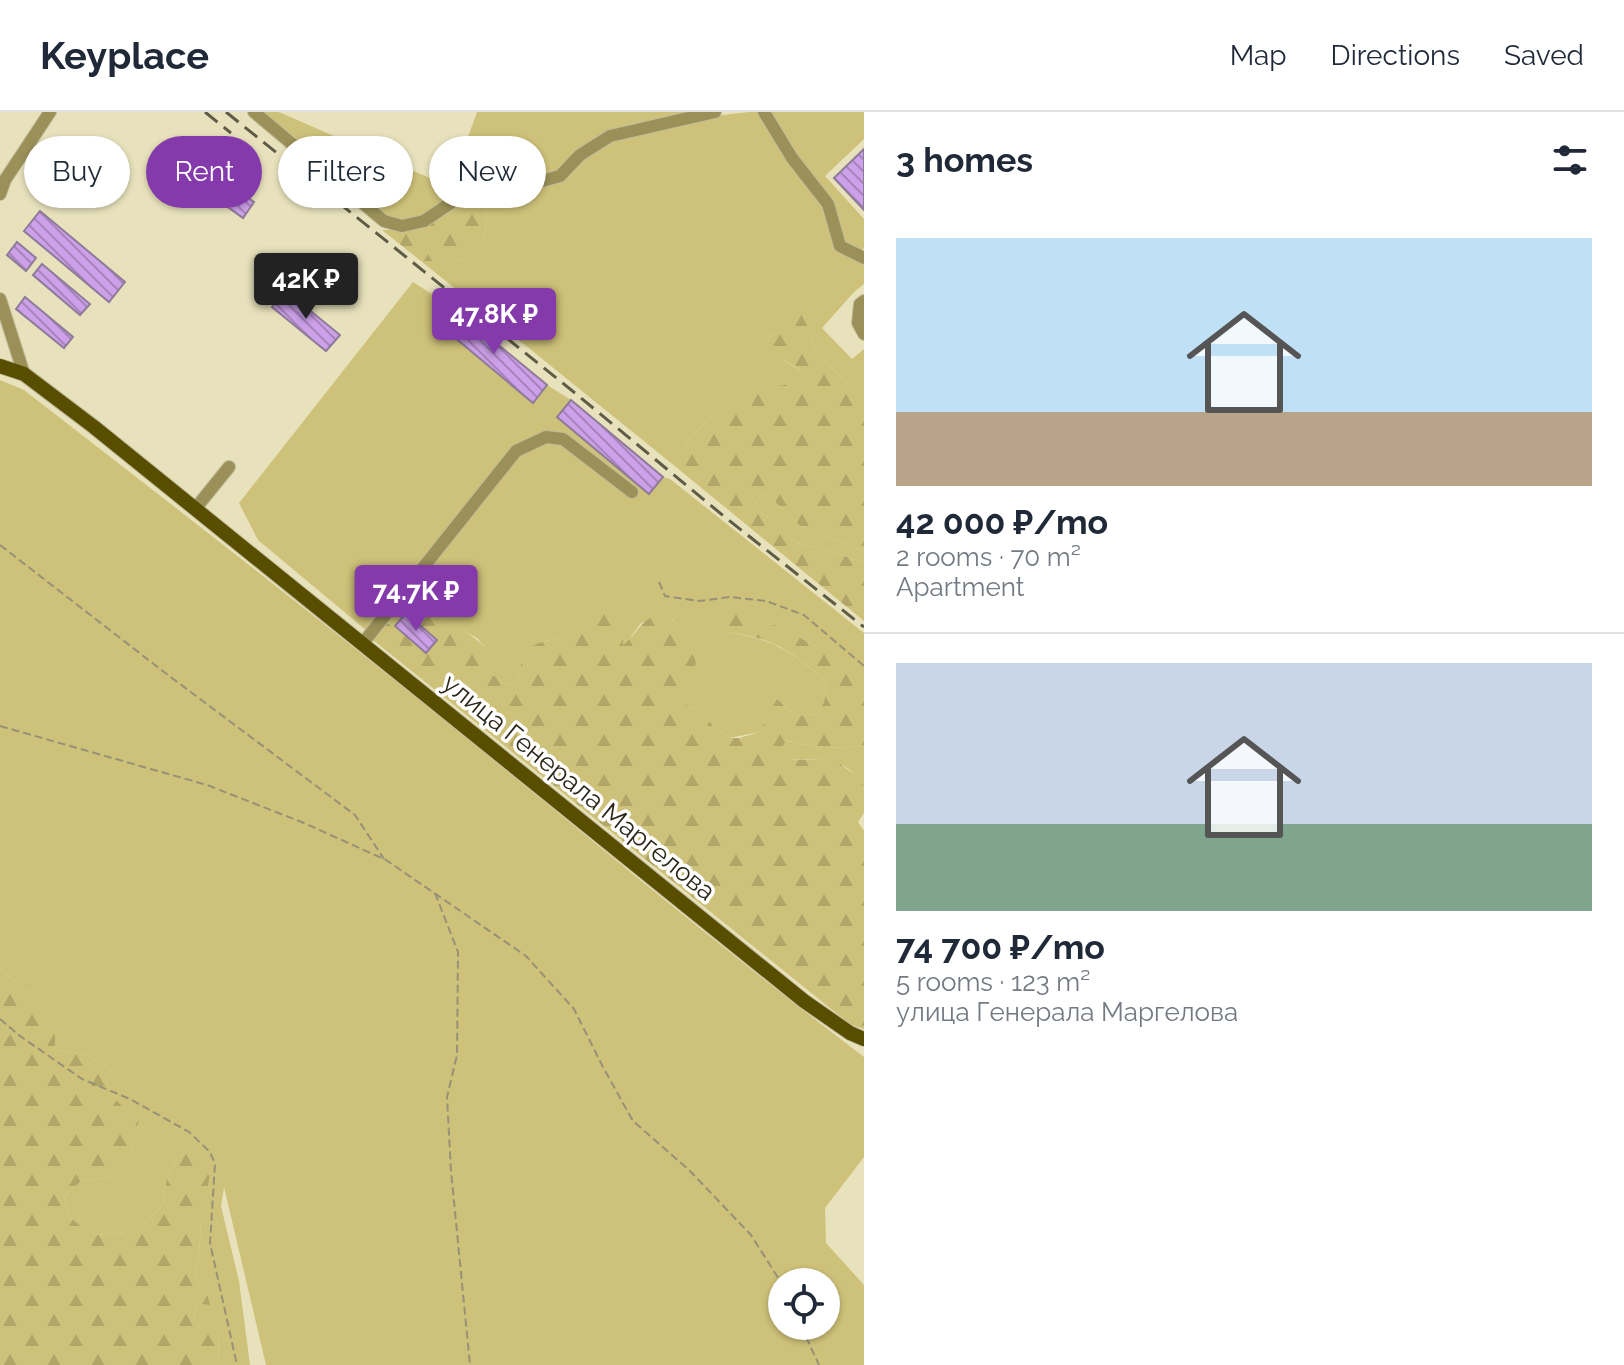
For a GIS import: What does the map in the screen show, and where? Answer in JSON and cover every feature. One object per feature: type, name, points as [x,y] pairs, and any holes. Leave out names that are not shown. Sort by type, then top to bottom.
[{"type":"main road","name":"улица Генерала Маргелова","points":[[0,366],[24,374],[94,427],[804,1001],[850,1033],[864,1039]]},
{"type":"street","points":[[0,194],[5,180],[50,112]]},
{"type":"street","points":[[254,112],[384,221],[402,226],[424,221],[455,200],[510,190],[560,176],[580,155],[610,136],[715,112]]},
{"type":"street","points":[[764,112],[792,158],[828,204],[840,246],[864,258]]},
{"type":"street","points":[[864,301],[860,304],[858,323],[864,334]]},
{"type":"street","points":[[1,302],[24,374]]},
{"type":"street","points":[[363,643],[516,451],[546,437],[563,439],[632,492]]},
{"type":"street","points":[[195,509],[229,467]]},
{"type":"path","points":[[0,545],[355,815],[386,860]]},
{"type":"path","points":[[659,582],[665,596],[699,601],[730,597],[766,601],[804,615],[864,666]]},
{"type":"path","points":[[0,726],[207,785],[304,823],[386,860],[526,956],[574,1009],[633,1121],[689,1170],[751,1235],[772,1268]]},
{"type":"path","points":[[434,892],[458,952],[457,1055],[447,1097],[470,1365]]},
{"type":"path","points":[[0,1019],[82,1079],[130,1099],[189,1132],[210,1152],[215,1164],[210,1243],[237,1365]]},
{"type":"path","points":[[807,1340],[819,1365]]},
{"type":"green space","points":[[263,112],[279,112],[334,136],[292,136]]},
{"type":"green space","points":[[477,112],[700,112],[631,124],[609,133],[557,174],[546,178],[546,136],[468,136]]},
{"type":"green space","points":[[749,112],[864,112],[864,139],[825,176],[864,219],[864,248],[859,253],[864,257],[864,284],[822,328],[852,359],[864,349],[864,405],[836,371],[819,358],[810,331],[795,313],[779,333],[762,339],[774,354],[804,373],[804,378],[752,405],[750,412],[717,409],[671,463],[421,261],[466,258],[484,242],[486,208],[546,208],[546,184],[561,180],[584,158],[612,141],[688,119]]},
{"type":"green space","points":[[413,171],[429,178],[429,208],[453,208],[401,223],[377,208],[413,208]]},
{"type":"green space","points":[[450,208],[486,208],[484,242],[466,258],[455,261],[421,261],[382,230],[401,230]]},
{"type":"green space","points":[[413,282],[455,309],[442,326],[533,402],[547,385],[571,400],[558,417],[649,493],[663,477],[670,479],[864,633],[864,695],[836,660],[804,640],[725,631],[769,642],[792,654],[827,683],[824,702],[817,714],[795,716],[782,703],[758,713],[764,723],[760,732],[729,738],[713,726],[705,715],[689,707],[679,697],[693,674],[686,639],[673,619],[664,613],[641,623],[623,645],[611,621],[590,603],[559,638],[542,642],[523,655],[517,680],[507,686],[488,671],[488,651],[477,638],[448,623],[424,604],[401,606],[406,613],[395,626],[386,623],[373,640],[367,631],[258,540],[239,503]]},
{"type":"green space","points":[[800,312],[819,358],[836,371],[864,405],[864,551],[800,526],[762,493],[755,504],[797,543],[864,563],[864,621],[671,463],[717,409],[731,405],[750,412],[750,394],[804,378],[804,373],[794,366],[761,351],[762,339],[779,333],[795,313]]},
{"type":"green space","points":[[0,380],[24,390],[232,552],[864,1057],[864,1157],[825,1208],[826,1243],[864,1285],[864,1365],[266,1365],[224,1187],[221,1206],[239,1281],[250,1365],[218,1365],[219,1334],[200,1328],[194,1320],[196,1304],[209,1305],[207,1294],[194,1274],[199,1255],[209,1155],[198,1144],[177,1159],[167,1177],[163,1204],[150,1219],[125,1232],[98,1235],[69,1216],[64,1197],[81,1181],[110,1177],[130,1152],[139,1121],[118,1102],[106,1082],[112,1070],[87,1055],[55,1050],[55,1022],[19,984],[0,970]]},
{"type":"green space","points":[[762,493],[800,526],[864,551],[864,563],[797,543],[755,504]]},
{"type":"green space","points":[[407,599],[428,608],[478,641],[488,651],[488,671],[507,686],[517,680],[523,655],[532,646],[559,638],[590,603],[601,601],[611,621],[623,630],[623,645],[645,622],[664,613],[684,632],[695,657],[693,675],[679,697],[689,707],[705,715],[713,726],[729,738],[760,732],[764,723],[748,703],[757,696],[772,694],[795,716],[817,714],[824,702],[827,683],[780,647],[725,631],[722,618],[731,612],[755,615],[837,660],[864,695],[864,745],[825,747],[786,740],[776,760],[833,759],[860,778],[864,789],[864,813],[858,822],[864,831],[864,1029],[851,1025],[373,640],[386,623],[395,626],[426,652],[437,640],[400,606]]},
{"type":"green space","points":[[785,740],[824,747],[864,745],[864,789],[849,769],[826,760],[775,761]]},
{"type":"green space","points":[[0,970],[19,984],[39,988],[55,1022],[55,1050],[87,1055],[112,1070],[106,1082],[118,1102],[139,1121],[130,1152],[132,1164],[110,1177],[81,1181],[64,1197],[69,1216],[98,1235],[125,1232],[150,1219],[163,1204],[167,1177],[177,1159],[198,1143],[209,1155],[211,1169],[194,1274],[210,1305],[196,1304],[194,1319],[200,1328],[213,1324],[219,1334],[218,1365],[0,1365]]},
{"type":"building","points":[[864,149],[864,210],[834,178]]},
{"type":"building","points":[[229,208],[250,208],[243,218]]},
{"type":"building","points":[[40,211],[125,282],[109,302],[24,231]]},
{"type":"building","points":[[17,242],[36,258],[26,271],[7,255]]},
{"type":"building","points":[[42,264],[90,304],[80,315],[33,275]]},
{"type":"building","points":[[285,290],[340,335],[326,351],[272,307]]},
{"type":"building","points":[[25,297],[73,337],[64,348],[16,309]]},
{"type":"building","points":[[455,309],[547,385],[533,403],[441,326]]},
{"type":"building","points":[[571,400],[663,477],[649,494],[557,417]]},
{"type":"building","points":[[406,613],[437,640],[426,653],[395,626]]},
{"type":"railway","points":[[205,112],[231,133]]},
{"type":"railway","points":[[226,112],[864,627]]}]
